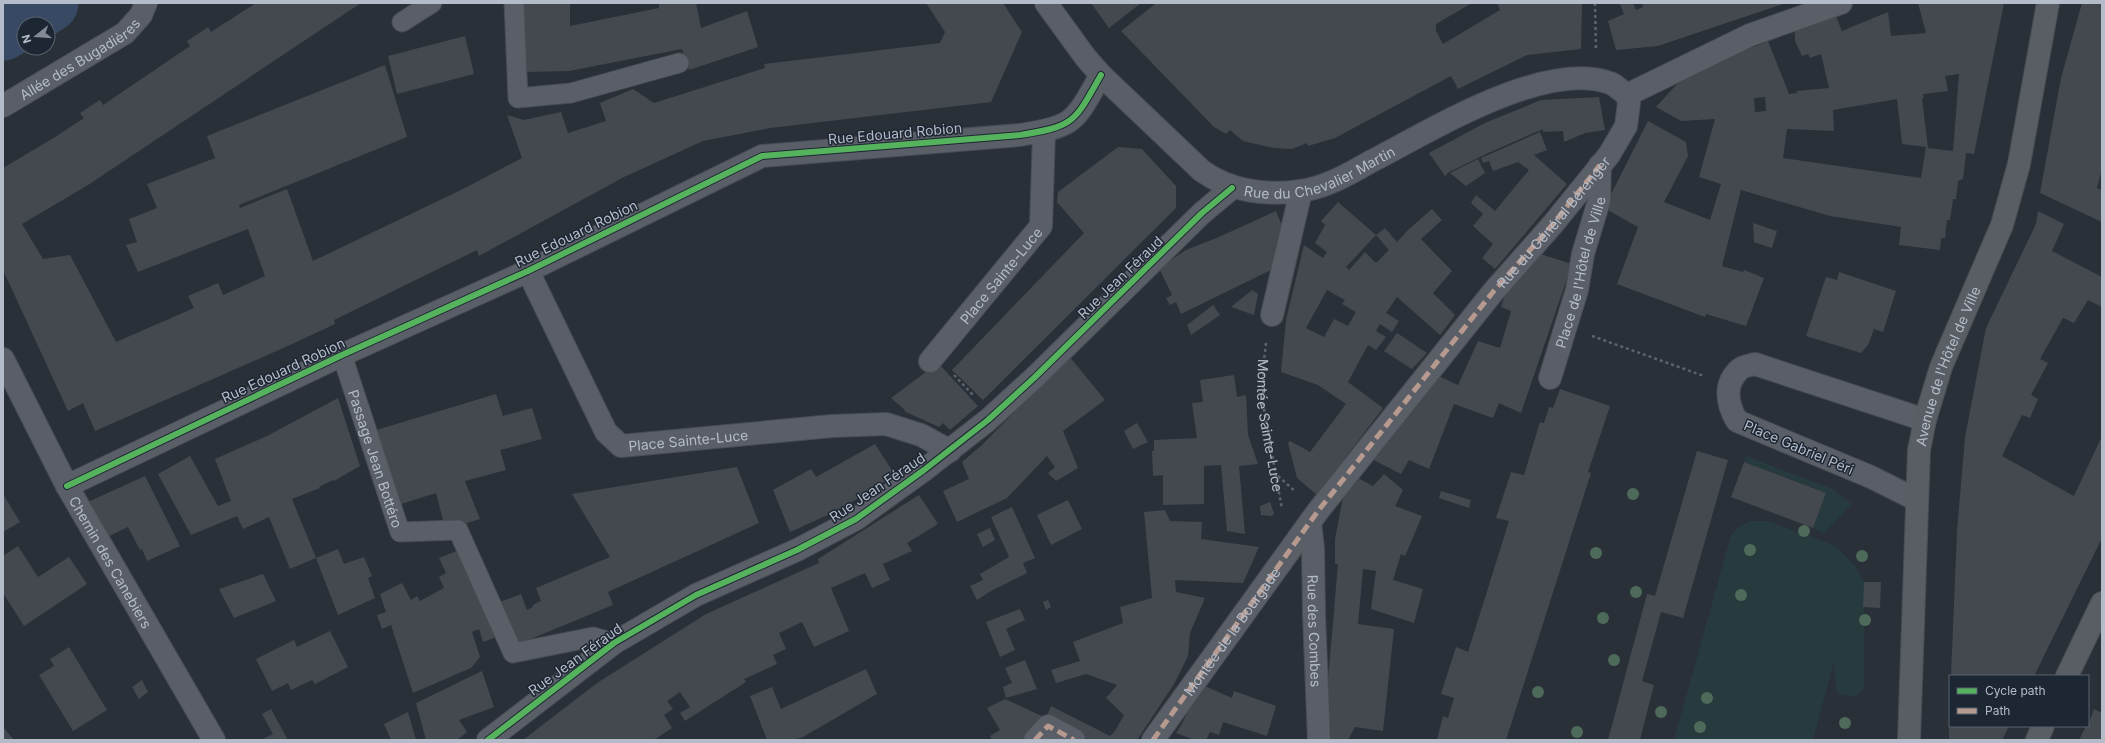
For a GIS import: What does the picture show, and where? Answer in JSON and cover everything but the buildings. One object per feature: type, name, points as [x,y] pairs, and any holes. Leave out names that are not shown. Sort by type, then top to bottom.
[{"type":"main road","name":"Avenue de l'Hôtel de Ville","points":[[1909,740],[1917,552],[1919,450],[1925,420],[1941,367],[2002,225],[2019,164],[2048,3]]},
{"type":"main road","points":[[2067,675],[2102,603]]},
{"type":"main road","points":[[2037,740],[2043,727]]},
{"type":"street","name":"Allée des Bugadières","points":[[3,106],[125,33],[141,15],[146,3]]},
{"type":"street","name":"Rue du Chevalier Martin","points":[[1046,3],[1077,47],[1101,75],[1202,171],[1217,182],[1232,188],[1269,192],[1301,192],[1331,182],[1487,103],[1535,84],[1561,79],[1597,80],[1616,86],[1627,95]]},
{"type":"street","points":[[1627,95],[1750,35],[1840,3]]},
{"type":"street","name":"Rue Edouard Robion","points":[[67,486],[342,355],[528,271],[762,156],[1020,135],[1044,131],[1062,126],[1079,113],[1101,75]]},
{"type":"street","name":"Rue du Général Bérenger","points":[[1310,522],[1493,292],[1553,224],[1620,139],[1626,126],[1629,103],[1627,95]]},
{"type":"street","name":"Place Sainte-Luce","points":[[932,358],[1041,226],[1044,131]]},
{"type":"street","name":"Place de l'Hôtel de Ville","points":[[1550,378],[1567,327],[1577,290],[1583,254],[1599,201],[1600,165]]},
{"type":"street","name":"Rue Jean Féraud","points":[[488,740],[614,643],[696,595],[797,550],[856,519],[950,451],[1034,378],[1202,213],[1232,188]]},
{"type":"street","points":[[1272,315],[1301,192]]},
{"type":"street","name":"Place Sainte-Luce","points":[[528,271],[606,432],[621,446],[832,426],[886,424],[921,435],[950,451]]},
{"type":"street","name":"Chemin des Canebiers","points":[[3,359],[67,486],[214,740]]},
{"type":"street","name":"Place Gabriel Péri","points":[[1917,500],[1871,477],[1737,421],[1729,406],[1729,385],[1741,368],[1755,364],[1925,420]]},
{"type":"street","name":"Montée de la Bourgade","points":[[1153,740],[1310,522]]},
{"type":"street","name":"Rue des Combes","points":[[1310,522],[1314,549],[1314,614],[1319,740]]},
{"type":"street","points":[[1036,740],[1048,726],[1074,740]]},
{"type":"lane","points":[[402,22],[432,3]]},
{"type":"lane","points":[[514,3],[518,98],[571,93],[678,63]]},
{"type":"lane","name":"Passage Jean Bottéro","points":[[342,355],[400,532],[458,530],[513,653],[593,636],[614,643]]},
{"type":"path","points":[[1595,3],[1597,80]]},
{"type":"path","points":[[1567,327],[1694,372]]},
{"type":"path","points":[[932,358],[992,415]]},
{"type":"green space","points":[[1746,456],[1833,489],[1852,504],[1824,533],[1813,528],[1826,493],[1744,462]]},
{"type":"green space","points":[[1751,521],[1768,521],[1836,546],[1856,567],[1864,582],[1864,685],[1861,692],[1856,696],[1839,695],[1836,690],[1834,661],[1813,740],[1674,740],[1731,535],[1737,528]]},
{"type":"waterway","points":[[3,31],[49,3]]},
{"type":"marked path","points":[[1153,740],[1318,511],[1493,292],[1553,224],[1600,165]]},
{"type":"marked path","points":[[1035,740],[1048,726],[1074,740]]},
{"type":"cycle path","points":[[67,486],[342,355],[528,271],[762,156],[1020,135],[1038,132],[1063,124],[1071,119],[1085,103],[1101,75]]},
{"type":"cycle path","points":[[488,740],[614,643],[696,595],[797,550],[856,519],[924,470],[988,420],[1034,378],[1202,213],[1232,188]]}]
